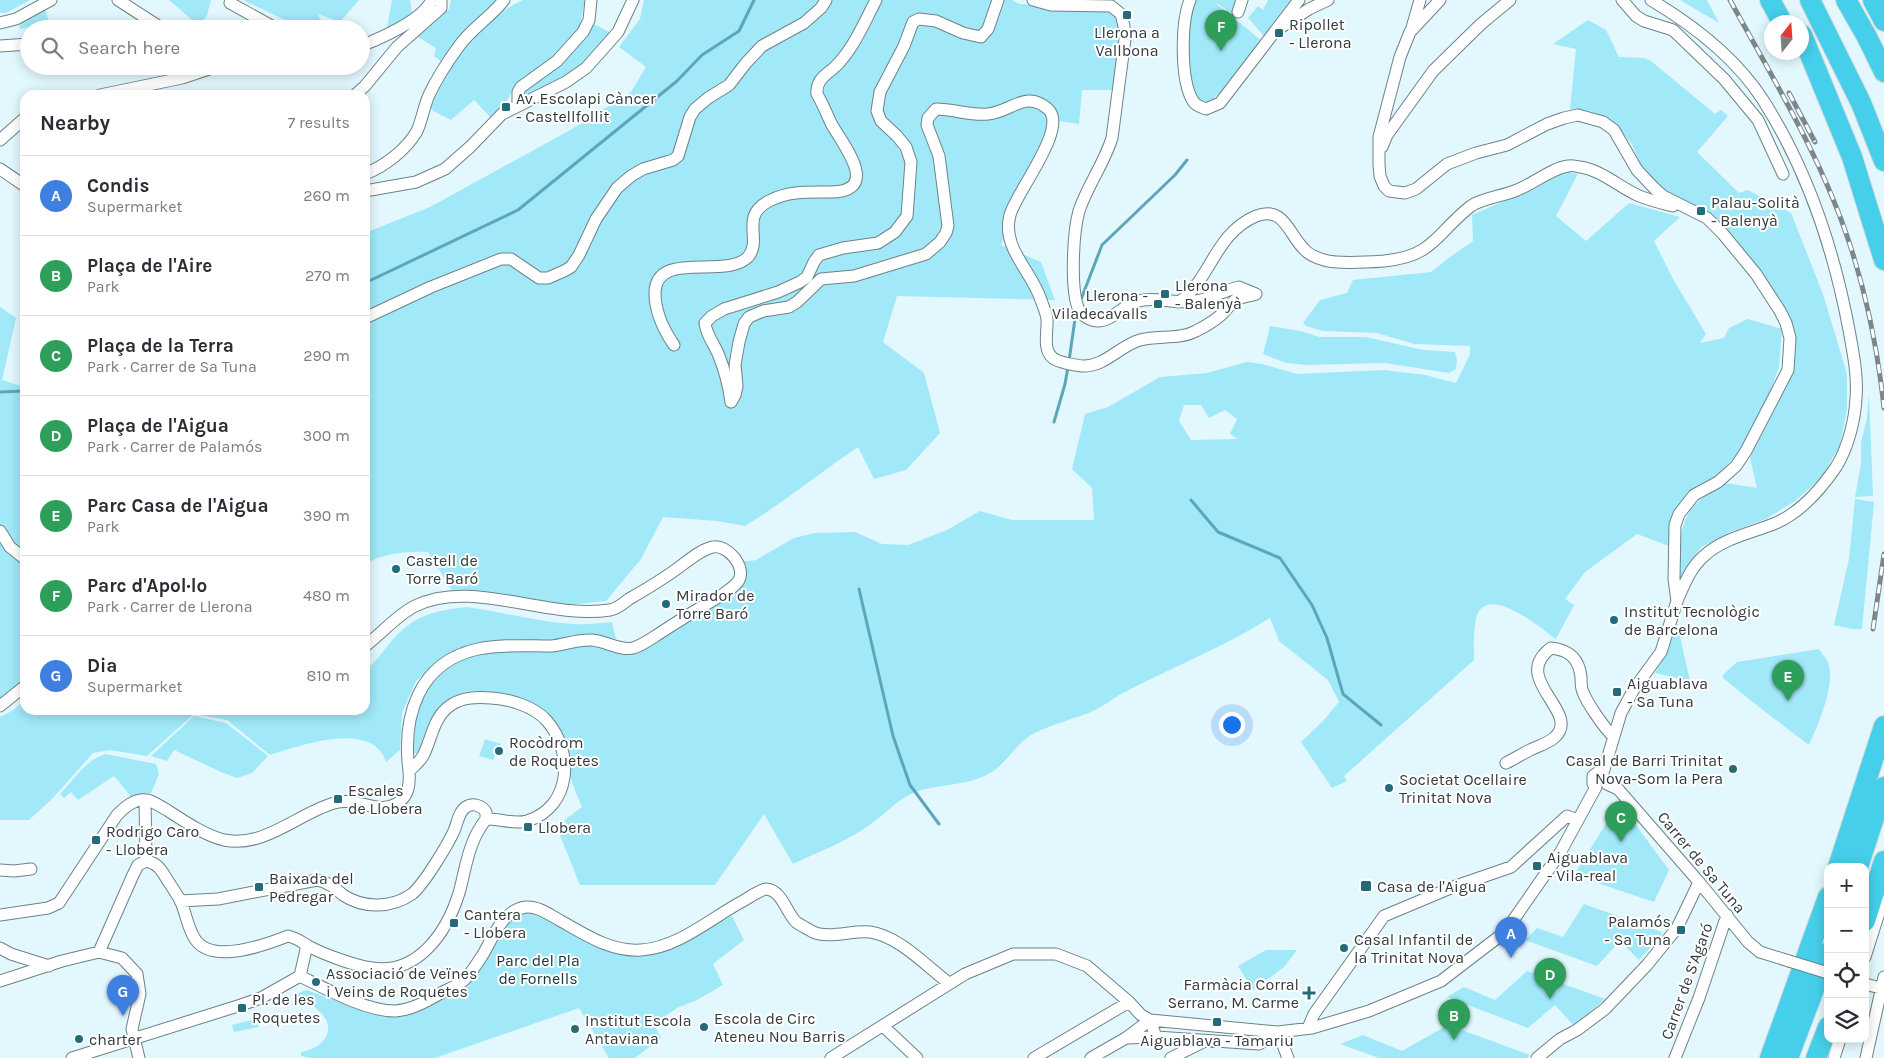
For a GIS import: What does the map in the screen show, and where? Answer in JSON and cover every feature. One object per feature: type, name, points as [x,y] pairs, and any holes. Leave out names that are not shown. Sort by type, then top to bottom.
[{"type":"highway","points":[[1770,0],[1778,15]]},
{"type":"highway","points":[[1785,0],[1792,15]]},
{"type":"highway","points":[[1810,0],[1861,103],[1884,161]]},
{"type":"highway","points":[[1846,0],[1867,36],[1884,72]]},
{"type":"highway","points":[[1873,0],[1884,21]]},
{"type":"highway","points":[[1809,52],[1852,157],[1884,260]]},
{"type":"highway","points":[[1800,60],[1877,240]]},
{"type":"highway","points":[[1839,863],[1884,726]]},
{"type":"highway","points":[[1859,863],[1884,787]]},
{"type":"highway","points":[[1869,868],[1884,825]]},
{"type":"highway","points":[[1869,908],[1884,861]]},
{"type":"highway","points":[[1770,1058],[1824,908]]},
{"type":"highway","points":[[1788,1058],[1828,953]]},
{"type":"highway","points":[[1801,1058],[1824,995]]},
{"type":"highway","points":[[1816,1058],[1824,1037]]},
{"type":"highway","points":[[1824,1058],[1828,1043]]},
{"type":"street","points":[[0,23],[12,21],[52,0]]},
{"type":"street","points":[[118,0],[149,20]]},
{"type":"street","points":[[370,42],[397,29],[417,16],[432,0]]},
{"type":"street","points":[[361,90],[397,47],[441,8],[441,0]]},
{"type":"street","points":[[370,171],[390,160],[410,141],[417,131],[435,84],[456,51],[467,35],[491,15],[504,0]]},
{"type":"street","points":[[518,105],[518,92],[521,87],[557,62],[583,32],[589,20],[591,0]]},
{"type":"street","points":[[370,190],[416,182],[445,169],[470,147],[502,114],[566,82],[586,68],[618,32],[633,0]]},
{"type":"street","points":[[370,316],[431,287],[501,259],[511,259],[539,278],[548,278],[571,267],[579,255],[596,219],[617,188],[643,169],[673,160],[678,156],[690,117],[695,109],[729,85],[762,46],[804,23],[821,8],[826,0]]},
{"type":"street","points":[[674,345],[660,319],[655,301],[655,287],[661,277],[680,267],[718,267],[738,264],[750,254],[754,242],[752,224],[761,206],[780,196],[795,193],[844,191],[855,183],[857,176],[854,160],[830,121],[817,94],[817,89],[821,78],[834,68],[854,44],[876,0]]},
{"type":"street","points":[[998,0],[988,29],[982,37],[963,32],[936,20],[925,18],[912,22],[904,46],[880,92],[877,111],[881,121],[906,147],[911,162],[907,216],[895,232],[878,243],[843,248],[819,255],[807,276],[800,282],[778,292],[724,309],[705,323],[719,353],[731,402],[737,386],[735,365],[739,342],[744,324],[749,317],[763,311],[788,306],[797,302],[821,279],[861,274],[926,254],[940,242],[948,226],[939,156],[927,125],[928,118],[936,109],[952,109],[979,115],[990,114],[1023,101],[1037,102],[1050,111],[1052,116],[1052,134],[1016,200],[1010,215],[1008,236],[1012,248],[1031,276],[1040,297],[1046,317],[1048,351],[1053,358],[1082,366],[1099,363],[1116,351],[1140,340],[1193,333],[1221,314],[1236,300],[1256,294],[1239,287],[1197,301],[1179,302],[1150,298],[1134,302],[1098,321],[1085,318],[1079,310],[1075,291],[1076,223],[1083,200],[1112,138],[1121,73],[1124,26],[1121,14],[1111,6],[1051,5],[1033,0]]},
{"type":"street","points":[[1190,0],[1185,17],[1183,51],[1191,96],[1197,105],[1206,109],[1220,103],[1299,0]]},
{"type":"street","points":[[1238,12],[1242,0]]},
{"type":"street","points":[[1275,31],[1328,0]]},
{"type":"street","points":[[1420,0],[1400,57],[1379,137],[1380,176],[1384,186],[1390,191],[1405,192],[1426,182],[1447,164],[1476,153],[1507,145],[1547,124],[1564,118],[1578,115],[1603,122],[1614,130],[1637,170],[1663,196],[1707,218],[1756,274],[1786,323],[1790,338],[1788,370],[1746,451],[1732,470],[1718,482],[1694,495],[1680,514],[1675,526],[1674,579],[1677,601]]},
{"type":"street","points":[[1410,32],[1440,0]]},
{"type":"street","points":[[1380,155],[1387,135],[1434,71],[1481,24],[1510,0]]},
{"type":"street","points":[[831,1058],[965,974],[1012,954],[1056,954],[1087,966],[1129,1002],[1140,1015],[1150,1020],[1278,1032],[1308,1028],[1369,1011],[1441,981],[1505,932],[1560,853],[1578,820],[1608,778],[1603,773],[1621,713],[1634,689],[1661,652],[1677,601],[1689,575],[1704,555],[1737,537],[1778,522],[1791,515],[1820,488],[1844,452],[1854,414],[1856,397],[1852,348],[1843,301],[1830,250],[1811,196],[1790,148],[1763,100],[1742,73],[1677,15],[1651,0]]},
{"type":"street","points":[[1623,1],[1636,16],[1673,30],[1724,79],[1758,120],[1783,174]]},
{"type":"street","points":[[230,4],[260,20]]},
{"type":"street","points":[[0,46],[20,44]]},
{"type":"street","points":[[124,90],[190,75]]},
{"type":"street","points":[[0,140],[20,122]]},
{"type":"street","points":[[1179,302],[1193,291],[1222,243],[1250,220],[1263,214],[1279,217],[1284,220],[1305,250],[1324,260],[1372,262],[1409,257],[1432,244],[1473,205],[1518,190],[1568,166],[1588,168],[1638,196],[1676,207],[1684,207]]},
{"type":"street","points":[[0,169],[20,183]]},
{"type":"street","points":[[0,531],[10,548],[20,555]]},
{"type":"street","points":[[0,915],[40,910],[53,907],[59,903],[108,828],[123,809],[130,804],[145,800],[207,834],[224,840],[243,841],[258,839],[322,808],[339,802],[356,802],[378,808],[391,807],[406,795],[409,781],[409,720],[416,698],[426,681],[447,663],[472,651],[507,646],[553,646],[591,640],[634,648],[722,595],[739,580],[739,566],[734,558],[725,550],[718,547],[709,547],[612,610],[585,612],[557,610],[468,596],[440,598],[416,606],[404,613],[370,642]]},
{"type":"street","points":[[1506,763],[1555,738],[1561,728],[1561,719],[1540,683],[1537,673],[1539,661],[1544,653],[1551,648],[1562,649],[1570,653],[1578,662],[1582,692],[1607,731],[1613,736]]},
{"type":"street","points":[[0,706],[20,690]]},
{"type":"street","points":[[409,771],[422,758],[442,712],[460,700],[498,698],[531,709],[546,720],[556,734],[565,759],[564,780],[550,808],[535,818],[516,823],[486,819]]},
{"type":"street","points":[[408,753],[416,759],[422,758]]},
{"type":"street","name":"Carrer de Sa Tuna","points":[[1602,786],[1618,789],[1699,882],[1748,942],[1760,952],[1824,972]]},
{"type":"street","points":[[145,800],[146,860]]},
{"type":"street","points":[[146,860],[157,864],[180,900],[196,941],[204,949],[219,953],[232,952],[288,936],[297,938],[307,945],[346,960],[374,968],[403,965],[418,958],[432,945],[453,910],[470,847],[486,819],[486,812],[480,806],[466,807],[461,812],[453,833],[421,884],[411,894],[391,904],[375,905],[355,901],[327,882],[317,880],[218,899],[180,900]]},
{"type":"street","points":[[1308,1028],[1314,1014],[1384,916],[1453,887],[1512,867],[1568,816],[1578,820]]},
{"type":"street","points":[[99,952],[135,870],[138,865],[146,860]]},
{"type":"street","points":[[0,870],[14,871],[31,868]]},
{"type":"street","points":[[1538,1058],[1560,1039],[1577,1030],[1605,1009],[1647,966],[1677,928],[1699,882]]},
{"type":"street","points":[[300,976],[336,994],[371,1006],[396,1011],[422,1004],[464,980],[494,934],[513,911],[527,907],[540,909],[596,940],[617,949],[642,950],[664,945],[689,933],[763,889],[773,890],[796,922],[814,933],[842,934],[860,931],[892,938],[950,983]]},
{"type":"street","points":[[1866,953],[1884,897]]},
{"type":"street","name":"Carrer de S'Agaró","points":[[1675,1058],[1699,998],[1727,915]]},
{"type":"street","points":[[72,1058],[213,1015],[254,1000],[300,976],[307,945]]},
{"type":"street","points":[[0,948],[11,954],[49,966]]},
{"type":"street","points":[[0,981],[99,952],[122,958],[137,974],[140,994],[132,1029],[140,1058]]},
{"type":"street","points":[[1866,1058],[1877,985]]},
{"type":"street","points":[[1034,1058],[1129,1002]]},
{"type":"street","points":[[1150,1020],[1156,1037]]},
{"type":"street","points":[[1091,1058],[1126,1038],[1150,1020]]},
{"type":"street","points":[[883,1026],[917,1058]]},
{"type":"street","points":[[1126,1038],[1156,1037],[1259,1044],[1278,1032]]},
{"type":"street","points":[[1278,1032],[1288,1058]]},
{"type":"street","points":[[1171,1058],[1206,1040]]},
{"type":"street","points":[[1834,1058],[1839,1043]]},
{"type":"green space","points":[[0,0],[30,0],[6,13],[0,13]]},
{"type":"green space","points":[[169,0],[211,0],[207,15],[203,20],[192,20]]},
{"type":"green space","points":[[243,0],[359,0],[342,20],[334,20],[318,14],[320,20],[285,20]]},
{"type":"green space","points":[[392,0],[410,0],[412,14],[387,28]]},
{"type":"green space","points":[[451,0],[500,0],[443,63],[434,56],[436,48],[418,37],[449,9]]},
{"type":"green space","points":[[523,0],[585,0],[579,29],[548,64],[515,86],[504,106],[493,120],[474,100],[451,120],[433,111],[431,107],[447,75],[467,45],[492,19]]},
{"type":"green space","points":[[644,0],[1012,0],[1019,4],[1111,11],[1117,19],[1121,38],[1115,90],[1082,90],[1079,124],[1060,121],[1020,201],[1001,245],[1041,262],[1055,300],[897,296],[883,342],[924,373],[940,433],[906,470],[874,479],[858,447],[745,526],[717,521],[663,517],[641,559],[606,601],[567,605],[453,592],[428,552],[396,554],[380,557],[370,562],[370,231],[430,207],[572,129],[631,92],[646,67],[619,47],[640,19]]},
{"type":"green space","points":[[1194,0],[1237,0],[1232,13],[1213,1],[1262,41],[1222,91],[1214,98],[1212,103],[1201,103],[1190,86],[1186,41]]},
{"type":"green space","points":[[1268,0],[1291,0],[1264,36],[1248,18],[1258,6],[1263,10]]},
{"type":"green space","points":[[1680,0],[1707,0],[1719,23]]},
{"type":"green space","points":[[45,8],[48,20],[24,20]]},
{"type":"green space","points":[[1588,20],[1606,30],[1619,57],[1644,58],[1651,61],[1715,114],[1721,110],[1728,116],[1697,152],[1739,193],[1748,190],[1791,213],[1823,294],[1847,374],[1847,409],[1840,445],[1821,478],[1795,501],[1766,519],[1730,532],[1701,547],[1679,581],[1682,531],[1694,506],[1725,483],[1757,488],[1750,458],[1790,376],[1794,337],[1768,284],[1738,242],[1710,213],[1675,196],[1658,185],[1642,168],[1632,144],[1611,121],[1590,111],[1570,109],[1576,49],[1553,44]]},
{"type":"green space","points":[[594,24],[611,33],[583,66],[524,98],[521,94],[524,90],[563,61],[579,45]]},
{"type":"green space","points":[[1566,171],[1578,174],[1556,216],[1586,241],[1629,203],[1680,217],[1654,241],[1673,279],[1706,334],[1700,343],[1724,338],[1729,328],[1748,319],[1782,329],[1779,367],[1770,392],[1742,450],[1716,476],[1698,485],[1686,495],[1674,511],[1669,546],[1637,534],[1585,572],[1565,599],[1574,605],[1556,639],[1514,611],[1491,604],[1482,608],[1475,623],[1474,660],[1344,776],[1347,781],[1332,788],[1301,742],[1339,702],[1328,680],[1279,641],[1270,618],[1233,639],[1121,694],[1102,707],[1035,733],[1022,742],[1002,764],[990,773],[971,781],[913,793],[902,799],[853,836],[793,864],[764,814],[715,885],[580,885],[559,833],[566,819],[582,807],[571,778],[570,757],[565,738],[559,727],[542,710],[521,699],[509,695],[476,691],[457,695],[439,708],[431,722],[425,743],[417,755],[414,752],[413,740],[417,706],[434,677],[460,659],[482,652],[588,644],[627,653],[736,588],[744,571],[744,561],[756,560],[794,538],[815,533],[855,532],[882,544],[908,545],[947,530],[980,511],[1012,520],[1094,520],[1092,488],[1072,469],[1085,414],[1108,407],[1160,377],[1207,373],[1247,362],[1262,364],[1297,374],[1384,370],[1425,375],[1456,383],[1470,354],[1470,346],[1414,344],[1377,333],[1323,331],[1306,326],[1303,323],[1320,300],[1347,293],[1353,280],[1431,272],[1473,241],[1472,215],[1532,189]],"holes":[[[1184,405],[1201,405],[1209,418],[1225,410],[1237,419],[1230,434],[1238,439],[1191,440],[1179,421]]]},
{"type":"green space","points":[[0,307],[16,318],[2,380],[20,386],[20,682],[0,699]]},
{"type":"green space","points":[[1270,326],[1300,331],[1320,337],[1366,337],[1423,350],[1455,352],[1457,360],[1456,369],[1449,373],[1385,363],[1307,365],[1286,363],[1263,354]]},
{"type":"green space","points":[[1869,394],[1873,496],[1855,497],[1861,464],[1861,443],[1867,418]]},
{"type":"green space","points":[[1855,499],[1874,502],[1862,629],[1851,629],[1834,625],[1849,559]]},
{"type":"green space","points":[[467,607],[560,623],[612,622],[616,639],[591,635],[554,641],[510,639],[478,643],[450,652],[416,681],[402,713],[400,750],[386,762],[378,749],[366,742],[351,739],[316,742],[270,755],[227,720],[200,715],[370,715],[370,666],[406,627],[424,616]]},
{"type":"green space","points":[[1677,623],[1690,681],[1655,673],[1668,651]]},
{"type":"green space","points":[[1819,649],[1828,664],[1830,684],[1809,745],[1723,678],[1723,675],[1737,662]]},
{"type":"green space","points":[[20,704],[20,715],[193,715],[147,756],[110,750],[93,753],[52,799],[29,820],[0,820],[0,717]]},
{"type":"green space","points":[[194,716],[226,723],[268,756],[252,773],[237,778],[174,750],[167,761],[151,756]]},
{"type":"green space","points":[[485,739],[501,744],[493,760],[479,756]]},
{"type":"green space","points":[[106,754],[156,764],[159,774],[151,793],[146,793],[133,799],[114,776],[78,800],[71,792],[64,798],[60,794],[80,771],[92,761]]},
{"type":"green space","points":[[1617,806],[1625,810],[1669,870],[1654,902],[1574,875]]},
{"type":"green space","points":[[1584,904],[1662,932],[1661,936],[1639,960],[1620,941],[1597,966],[1525,940],[1537,928],[1563,937]]},
{"type":"green space","name":"Parc del Pla de Fornells","points":[[527,913],[547,917],[628,954],[644,955],[674,945],[732,916],[744,940],[713,964],[723,985],[697,1000],[677,1008],[654,1024],[661,1038],[635,1058],[609,1058],[579,1008],[435,1058],[311,1058],[301,1056],[301,1052],[318,1046],[326,1037],[328,1030],[327,1023],[320,1011],[295,994],[307,990],[344,1004],[379,1013],[399,1015],[425,1009],[461,987],[478,973],[512,918]]},
{"type":"green space","points":[[1266,950],[1297,950],[1284,967],[1253,990],[1238,966]]},
{"type":"green space","points":[[1527,971],[1605,999],[1574,1026],[1555,1005],[1528,1028],[1447,997],[1464,987],[1495,1000]]},
{"type":"green space","points":[[257,1019],[259,1027],[234,1032],[232,1025]]},
{"type":"green space","points":[[1448,1025],[1530,1055],[1527,1058],[1379,1058],[1340,1044],[1363,1035],[1402,1051]]},
{"type":"waterway","points":[[370,281],[518,210],[677,81],[702,55],[739,31],[754,0]]},
{"type":"waterway","points":[[1080,302],[1102,245],[1175,175],[1187,160]]},
{"type":"waterway","points":[[1069,361],[1076,312]]},
{"type":"waterway","points":[[1054,422],[1068,367]]},
{"type":"waterway","points":[[0,392],[20,391]]},
{"type":"waterway","points":[[1191,500],[1218,532],[1280,558],[1312,605],[1327,638],[1343,694],[1381,725]]},
{"type":"waterway","points":[[859,589],[893,736],[910,785],[939,824]]},
{"type":"railway","points":[[1730,0],[1796,120],[1839,213],[1867,305],[1879,366],[1884,408]]},
{"type":"railway","points":[[1789,93],[1815,142]]},
{"type":"railway","points":[[1873,629],[1884,554]]},
{"type":"place","name":"Llerona a Vallbona","points":[[1127,15]]},
{"type":"place","name":"Ripollet - Llerona","points":[[1279,33]]},
{"type":"place","name":"Parc d'Apol·lo","points":[[1221,51]]},
{"type":"place","name":"Av. Escolapi Càncer - Castellfollit","points":[[506,107]]},
{"type":"place","name":"Palau-Solità - Balenyà","points":[[1701,211]]},
{"type":"place","name":"Llerona - Balenyà","points":[[1165,294]]},
{"type":"place","name":"Llerona - Viladecavalls","points":[[1158,304]]},
{"type":"place","name":"Castell de Torre Baró","points":[[396,569]]},
{"type":"place","name":"Mirador de Torre Baró","points":[[666,604]]},
{"type":"place","name":"Institut Tecnològic de Barcelona","points":[[1614,620]]},
{"type":"place","name":"Aiguablava - Sa Tuna","points":[[1617,692]]},
{"type":"place","name":"Parc Casa de l'Aigua","points":[[1788,701]]},
{"type":"place","name":"Rocòdrom de Roquetes","points":[[499,751]]},
{"type":"place","name":"Casal de Barri Trinitat Nova-Som la Pera","points":[[1733,769]]},
{"type":"place","name":"Societat Ocellaire Trinitat Nova","points":[[1389,788]]},
{"type":"place","name":"Escales de Llobera","points":[[338,799]]},
{"type":"place","name":"Llobera","points":[[528,827]]},
{"type":"place","name":"Rodrigo Caro - Llobera","points":[[96,840]]},
{"type":"place","name":"Plaça de la Terra","points":[[1621,842]]},
{"type":"place","name":"Aiguablava - Vila-real","points":[[1537,866]]},
{"type":"place","name":"Casa de l'Aigua","points":[[1366,886]]},
{"type":"place","name":"Baixada del Pedregar","points":[[259,887]]},
{"type":"place","name":"Cantera - Llobera","points":[[454,923]]},
{"type":"place","name":"Palamós - Sa Tuna","points":[[1681,930]]},
{"type":"place","name":"Casal Infantil de la Trinitat Nova","points":[[1344,948]]},
{"type":"place","name":"Condis","points":[[1511,958]]},
{"type":"place","name":"Associació de Veïnes i Veins de Roquetes","points":[[316,982]]},
{"type":"place","name":"Farmàcia Corral Serrano, M. Carme","points":[[1309,993]]},
{"type":"place","name":"Plaça de l'Aigua","points":[[1550,999]]},
{"type":"place","name":"Pl. de les Roquetes","points":[[242,1008]]},
{"type":"place","name":"Dia","points":[[123,1016]]},
{"type":"place","name":"Aiguablava - Tamariu","points":[[1217,1022]]},
{"type":"place","name":"Escola de Circ Ateneu Nou Barris","points":[[704,1027]]},
{"type":"place","name":"Institut Escola Antaviana","points":[[575,1029]]},
{"type":"place","name":"charter","points":[[79,1039]]},
{"type":"place","name":"Plaça de l'Aire","points":[[1454,1040]]}]
